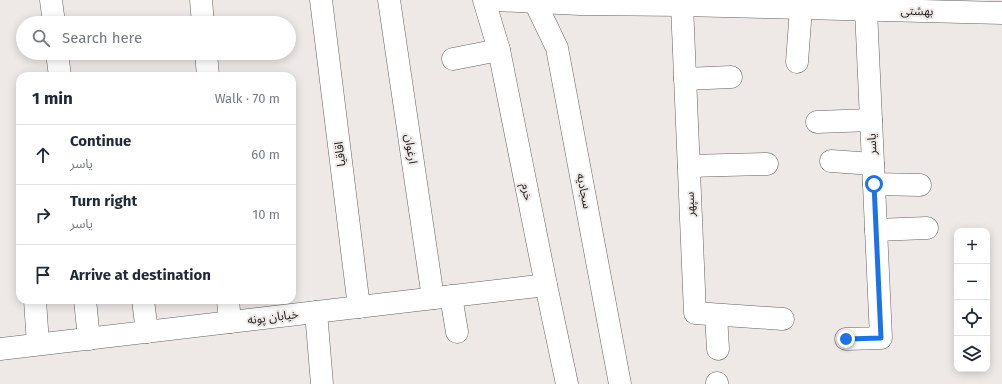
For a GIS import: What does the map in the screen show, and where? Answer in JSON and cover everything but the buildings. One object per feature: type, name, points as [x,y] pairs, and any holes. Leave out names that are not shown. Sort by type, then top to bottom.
[{"type":"street","points":[[51,0],[53,16]]},
{"type":"street","points":[[201,0],[202,16]]},
{"type":"street","name":"اقاقیا","points":[[321,0],[359,307]]},
{"type":"street","name":"ارغوان","points":[[389,0],[442,297],[457,332]]},
{"type":"street","name":"خرم","points":[[484,0],[499,50],[567,384]]},
{"type":"street","name":"بهشتی","points":[[495,0],[580,4],[1002,13]]},
{"type":"street","name":"سجادیه","points":[[535,1],[557,48],[620,384]]},
{"type":"street","name":"سپهر","points":[[682,5],[695,314],[784,319]]},
{"type":"street","points":[[797,62],[801,8]]},
{"type":"street","name":"یاسر","points":[[846,339],[881,338],[866,10]]},
{"type":"street","points":[[453,59],[499,50]]},
{"type":"street","points":[[58,60],[59,72]]},
{"type":"street","points":[[207,60],[208,72]]},
{"type":"street","points":[[685,79],[731,77]]},
{"type":"street","points":[[817,122],[871,120]]},
{"type":"street","points":[[831,161],[874,174],[920,185]]},
{"type":"street","points":[[689,166],[767,164]]},
{"type":"street","points":[[876,230],[927,228]]},
{"type":"street","name":"خیابان پونه","points":[[0,349],[230,322],[301,309],[359,307],[546,285]]},
{"type":"street","points":[[35,304],[38,344]]},
{"type":"street","points":[[85,304],[89,339]]},
{"type":"street","points":[[144,304],[147,332]]},
{"type":"street","points":[[228,304],[230,322]]},
{"type":"street","points":[[301,309],[322,384]]},
{"type":"street","points":[[716,315],[718,349]]},
{"type":"route","points":[[846,339],[881,338],[874,184]]}]
